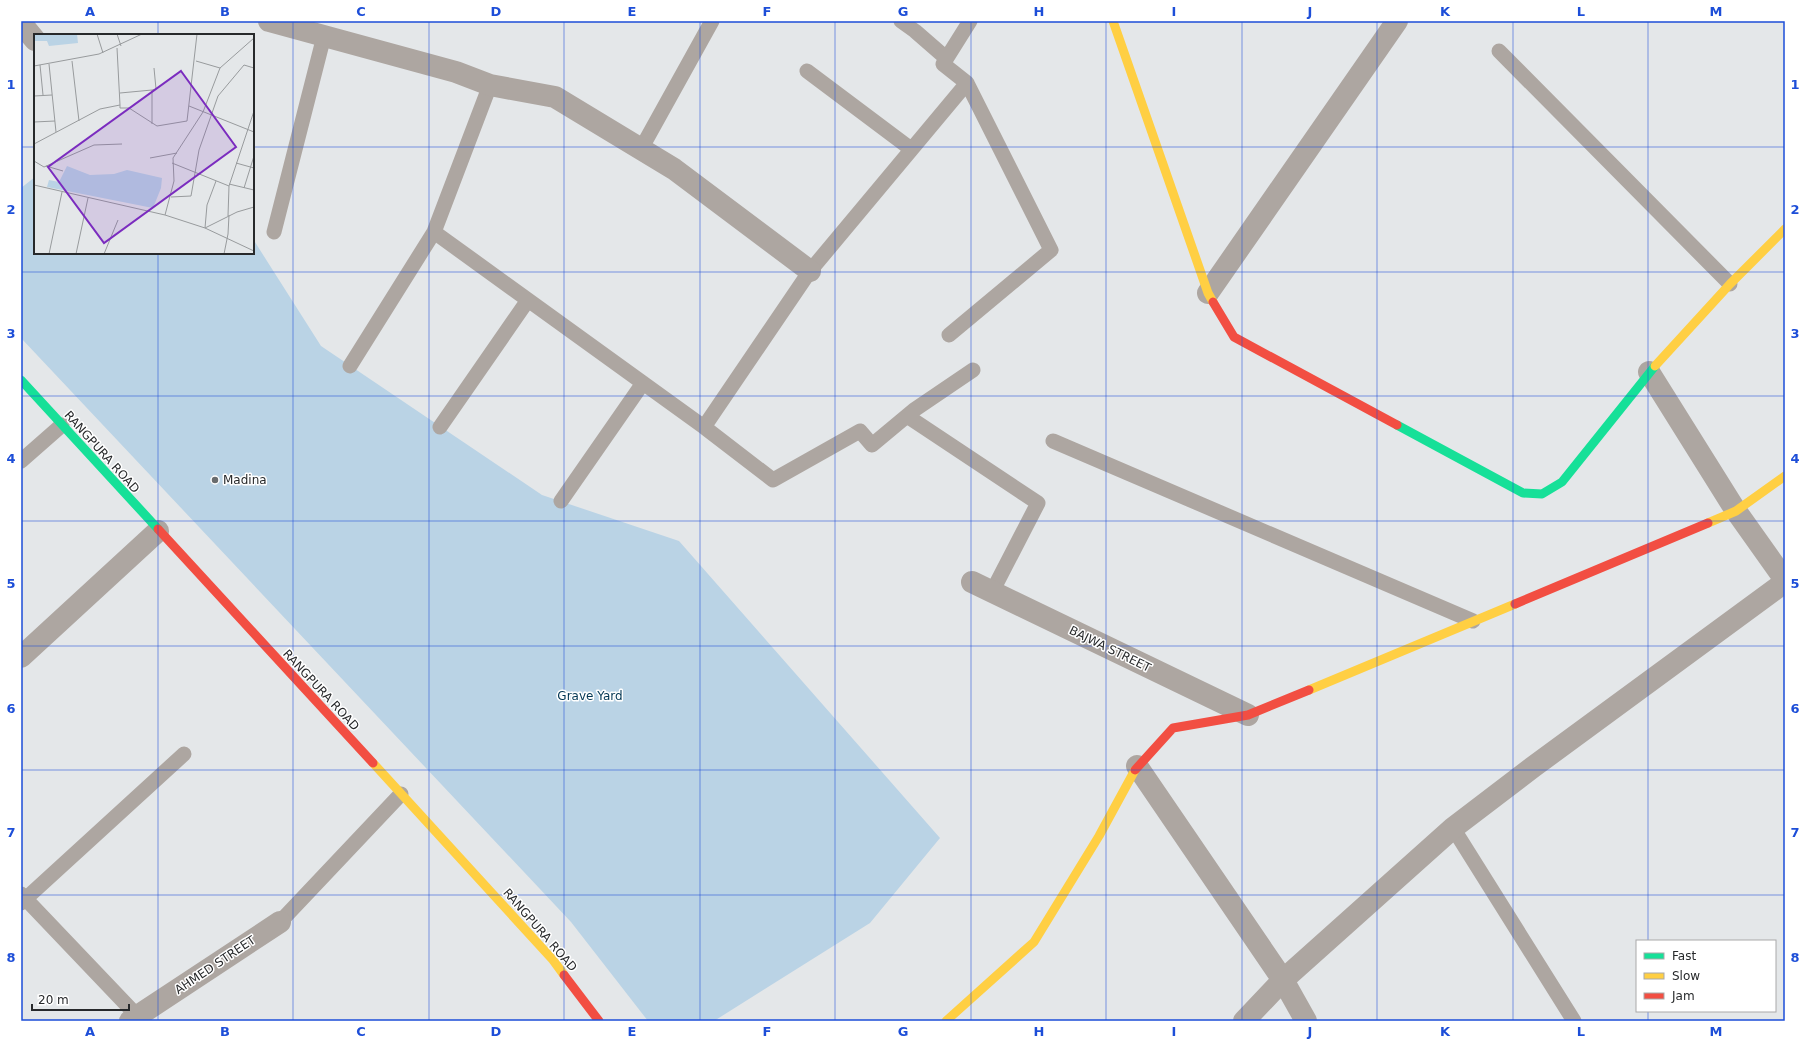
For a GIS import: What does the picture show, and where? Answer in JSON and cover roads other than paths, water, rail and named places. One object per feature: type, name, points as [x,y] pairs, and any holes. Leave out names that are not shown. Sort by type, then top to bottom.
[{"type":"street","points":[[269,21],[456,72],[490,85],[555,97],[674,169],[810,271]]},
{"type":"street","points":[[1113,21],[1208,293],[1234,337],[1523,493],[1542,494],[1562,482],[1649,372],[1730,284],[1785,229]]},
{"type":"street","points":[[1208,293],[1397,21]]},
{"type":"street","points":[[21,23],[34,39]]},
{"type":"street","points":[[1244,1021],[1283,980],[1453,828],[1785,581],[1736,511],[1649,372]]},
{"type":"street","name":"RANGPURA ROAD","points":[[21,380],[553,960],[599,1021]]},
{"type":"street","points":[[946,1021],[1034,942],[1099,836],[1137,766],[1173,728],[1248,715],[1736,511],[1785,476]]},
{"type":"street","points":[[21,657],[158,531]]},
{"type":"street","name":"BAJWA STREET","points":[[972,582],[1248,715]]},
{"type":"street","points":[[1137,766],[1283,980],[1306,1021]]},
{"type":"street","name":"AHMED STREET","points":[[137,1020],[280,922]]},
{"type":"lane","points":[[641,149],[712,21]]},
{"type":"lane","points":[[901,21],[946,58]]},
{"type":"lane","points":[[950,335],[1051,250],[967,83],[943,64],[970,21]]},
{"type":"lane","points":[[274,232],[324,36]]},
{"type":"lane","points":[[1499,52],[1730,284]]},
{"type":"lane","points":[[807,71],[911,149]]},
{"type":"lane","points":[[704,427],[810,271],[967,83]]},
{"type":"lane","points":[[350,366],[434,232],[490,85]]},
{"type":"lane","points":[[434,232],[704,427],[773,480],[860,431],[872,444],[907,416],[973,370]]},
{"type":"lane","points":[[440,427],[528,300]]},
{"type":"lane","points":[[560,501],[643,383]]},
{"type":"lane","points":[[907,416],[1038,503],[992,592]]},
{"type":"lane","points":[[21,461],[62,425]]},
{"type":"lane","points":[[1053,441],[1473,621]]},
{"type":"lane","points":[[137,1020],[22,898],[184,754]]},
{"type":"lane","points":[[280,922],[401,794]]},
{"type":"lane","points":[[1453,828],[1574,1021]]},
{"type":"place","name":"Madina","points":[[215,480]]},
{"type":"park label","name":"Grave Yard","points":[[590,696]]}]
